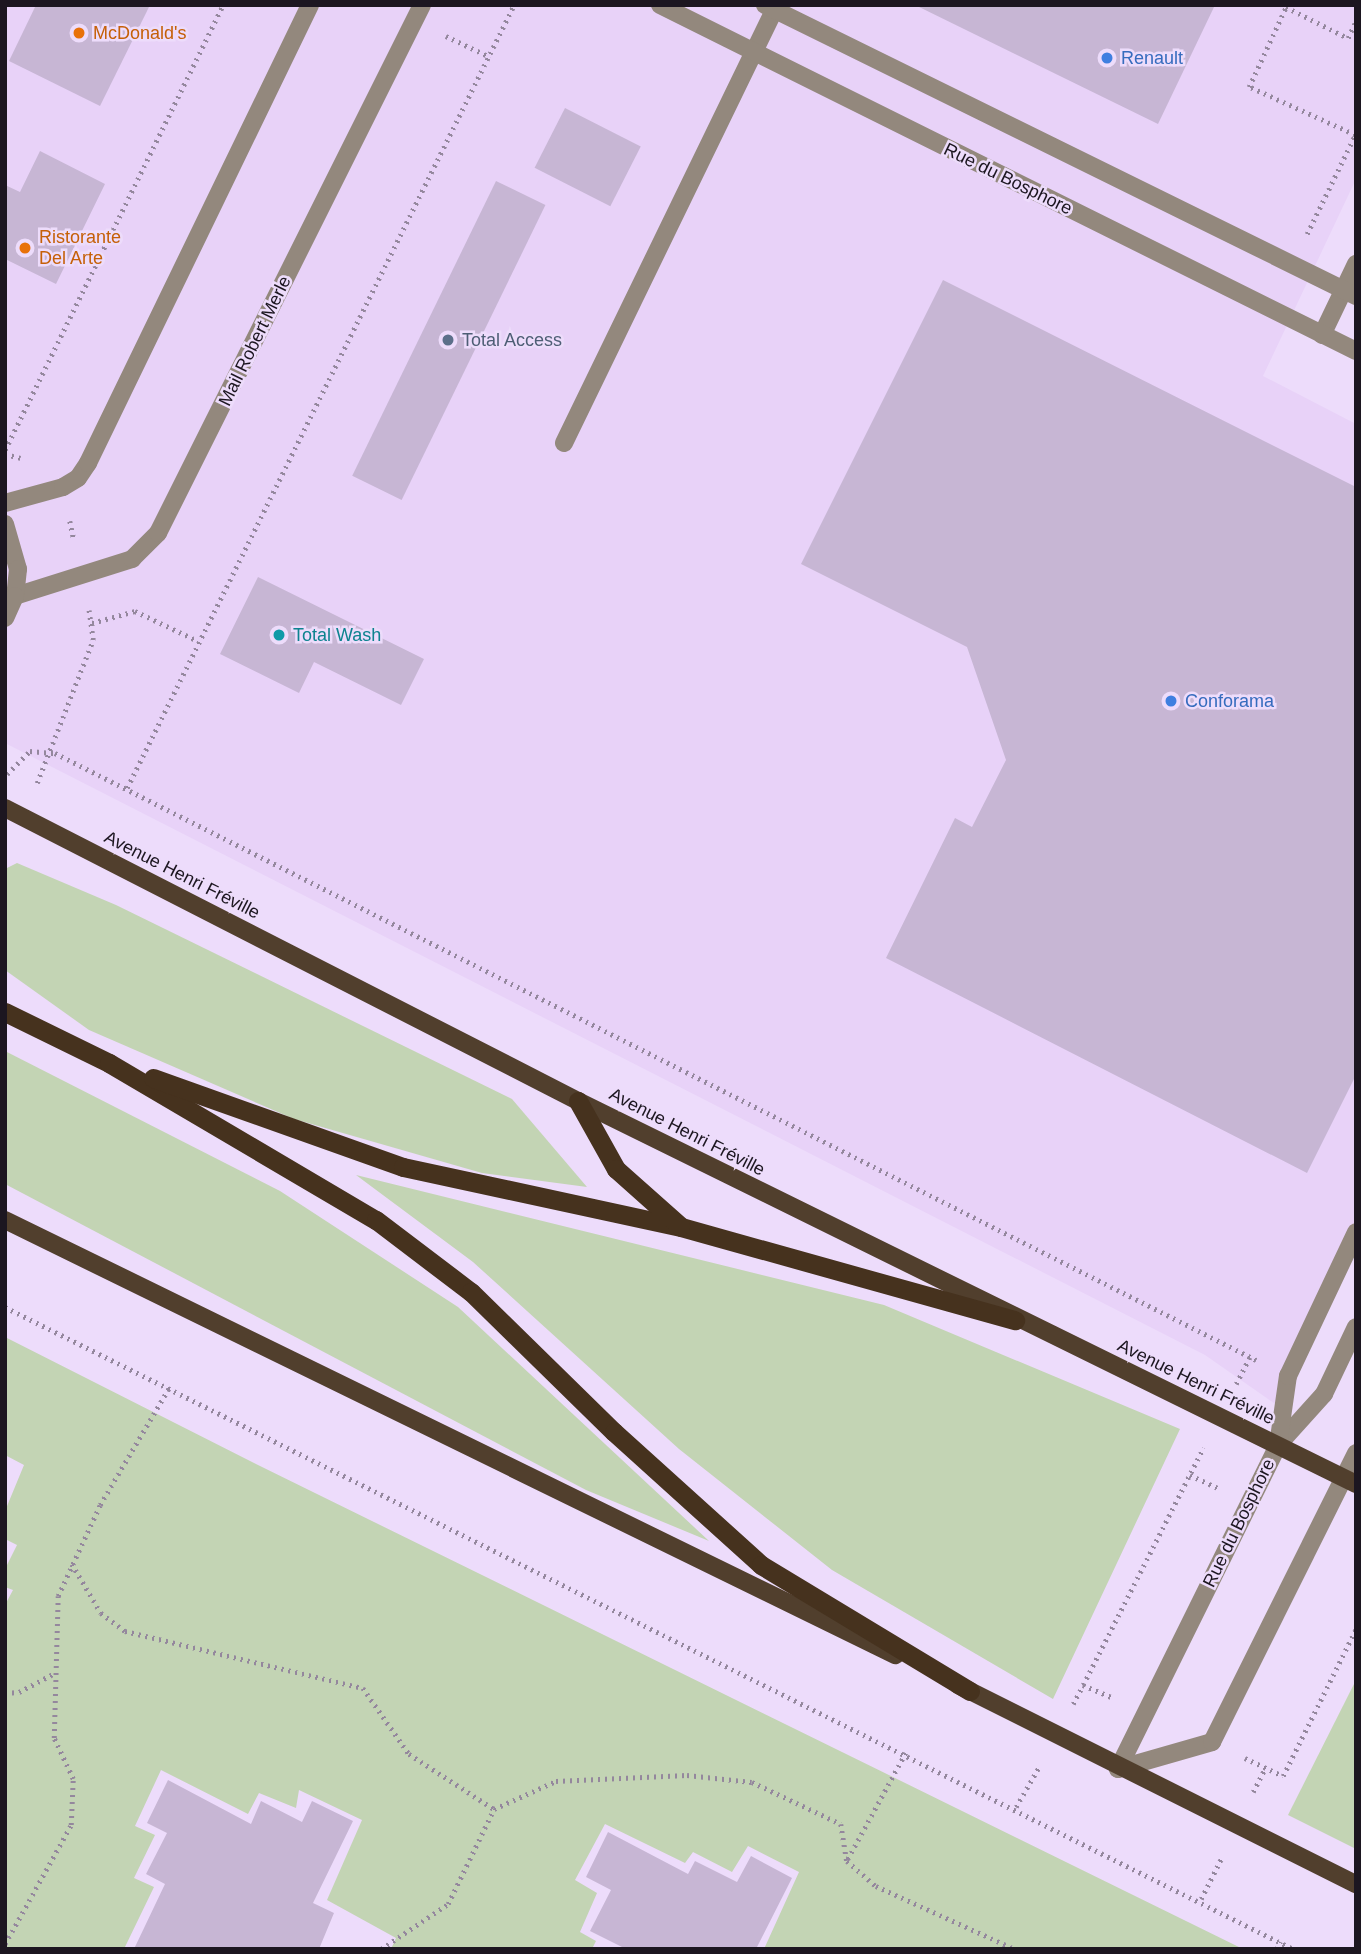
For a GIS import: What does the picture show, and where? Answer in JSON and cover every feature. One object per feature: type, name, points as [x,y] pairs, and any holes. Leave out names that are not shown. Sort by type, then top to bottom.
[{"type":"highway","points":[[5,1012],[110,1063],[376,1220],[471,1292],[614,1432],[761,1565],[970,1691]]},
{"type":"highway","points":[[110,1063],[403,1167],[681,1227],[1016,1320]]},
{"type":"highway","points":[[578,1101],[616,1169],[681,1227]]},
{"type":"main road","name":"Avenue Henri Fréville","points":[[5,808],[578,1101],[1016,1320],[1220,1415],[1350,1481]]},
{"type":"main road","points":[[5,1220],[970,1691],[1118,1769],[1356,1884]]},
{"type":"street","points":[[5,503],[62,486],[78,478],[88,463],[310,5]]},
{"type":"street","name":"Mail Robert Merle","points":[[15,596],[132,559],[158,533],[422,5]]},
{"type":"street","name":"Rue du Bosphore","points":[[660,5],[1356,351]]},
{"type":"street","points":[[564,443],[755,53],[769,8],[1349,293]]},
{"type":"street","points":[[1322,335],[1349,293],[1356,264]]},
{"type":"street","points":[[5,524],[18,569],[15,596],[5,618]]},
{"type":"street","name":"Rue du Bosphore","points":[[1118,1769],[1278,1445],[1288,1376],[1356,1233]]},
{"type":"street","points":[[1278,1445],[1324,1394],[1356,1327]]},
{"type":"street","points":[[1118,1769],[1212,1742],[1350,1481],[1356,1453]]},
{"type":"path","points":[[5,450],[223,5]]},
{"type":"path","points":[[127,788],[514,5]]},
{"type":"path","points":[[1292,265],[1355,135],[1249,87],[1286,6],[1348,38],[1356,21]]},
{"type":"path","points":[[62,486],[82,575]]},
{"type":"path","points":[[49,751],[93,640],[92,623],[135,611],[198,641]]},
{"type":"path","points":[[5,777],[30,751],[49,751],[1288,1376]]},
{"type":"path","points":[[5,1307],[1016,1807],[1293,1949]]},
{"type":"path","points":[[5,1944],[71,1825],[73,1779],[54,1738],[58,1596],[100,1505],[169,1388]]},
{"type":"path","points":[[1016,1807],[1056,1737],[1220,1415]]},
{"type":"path","points":[[72,1564],[101,1613],[125,1631],[363,1688],[410,1754],[494,1809]]},
{"type":"path","points":[[1265,1768],[1283,1776],[1356,1629]]},
{"type":"path","points":[[5,1693],[19,1692],[54,1673]]},
{"type":"path","points":[[1083,1685],[1146,1712]]},
{"type":"path","points":[[846,1861],[906,1753]]},
{"type":"path","points":[[381,1949],[448,1904],[494,1809],[556,1781],[624,1775],[721,1776],[752,1782],[841,1824],[846,1861],[876,1886],[1015,1949]]},
{"type":"path","points":[[1201,1900],[1236,1826]]},
{"type":"path","points":[[1276,1949],[1280,1942]]},
{"type":"shaded area","points":[[5,5],[1356,5],[1356,179],[1263,376],[1356,424],[1356,1246],[1281,1408],[1205,1355],[5,743]]},
{"type":"green space","points":[[17,863],[116,905],[512,1099],[587,1187],[482,1173],[294,1119],[89,1030],[5,970],[5,869]]},
{"type":"green space","points":[[5,1051],[280,1191],[458,1307],[709,1541],[586,1490],[5,1184]]},
{"type":"green space","points":[[356,1175],[884,1305],[1180,1429],[1053,1699],[832,1570],[679,1449],[473,1262]]},
{"type":"green space","points":[[5,1337],[258,1465],[1243,1949],[764,1949],[799,1872],[748,1846],[732,1872],[693,1852],[685,1863],[605,1824],[575,1880],[597,1893],[580,1932],[596,1941],[592,1949],[391,1949],[396,1938],[327,1900],[362,1820],[299,1790],[296,1808],[259,1793],[248,1814],[161,1770],[135,1826],[155,1835],[134,1878],[154,1887],[124,1949],[5,1948],[5,1605],[13,1590],[5,1587],[5,1569],[17,1545],[5,1539],[5,1511],[24,1465],[5,1455]]},
{"type":"green space","points":[[1356,1680],[1356,1849],[1288,1815]]},
{"type":"building","name":"McDonald's","points":[[36,5],[150,5],[100,106],[9,61]]},
{"type":"building","name":"Renault","points":[[915,5],[1215,5],[1158,124]]},
{"type":"building","points":[[565,108],[641,147],[610,206],[535,168]]},
{"type":"building","points":[[40,151],[105,184],[56,284],[5,259],[5,185],[20,192]]},
{"type":"building","name":"Total Access","points":[[496,181],[545,205],[402,500],[352,476]]},
{"type":"building","name":"Conforama","points":[[943,280],[1356,487],[1356,1075],[1307,1173],[886,958],[955,818],[972,827],[1006,760],[967,647],[801,564]]},
{"type":"building","name":"Total Wash","points":[[258,577],[424,659],[401,705],[314,662],[299,693],[220,654]]},
{"type":"building","points":[[168,1780],[251,1824],[261,1801],[302,1822],[312,1801],[353,1821],[313,1903],[334,1913],[319,1949],[134,1949],[165,1884],[146,1874],[167,1833],[147,1823]]},
{"type":"building","points":[[608,1832],[688,1874],[695,1861],[737,1882],[751,1856],[792,1878],[756,1949],[626,1949],[590,1931],[611,1890],[586,1877]]},
{"type":"place","name":"McDonald's","points":[[79,33]]},
{"type":"place","name":"Renault","points":[[1107,58]]},
{"type":"place","name":"Ristorante Del Arte","points":[[25,248]]},
{"type":"place","name":"Total Access","points":[[448,340]]},
{"type":"place","name":"Total Wash","points":[[279,635]]},
{"type":"place","name":"Conforama","points":[[1171,701]]}]
